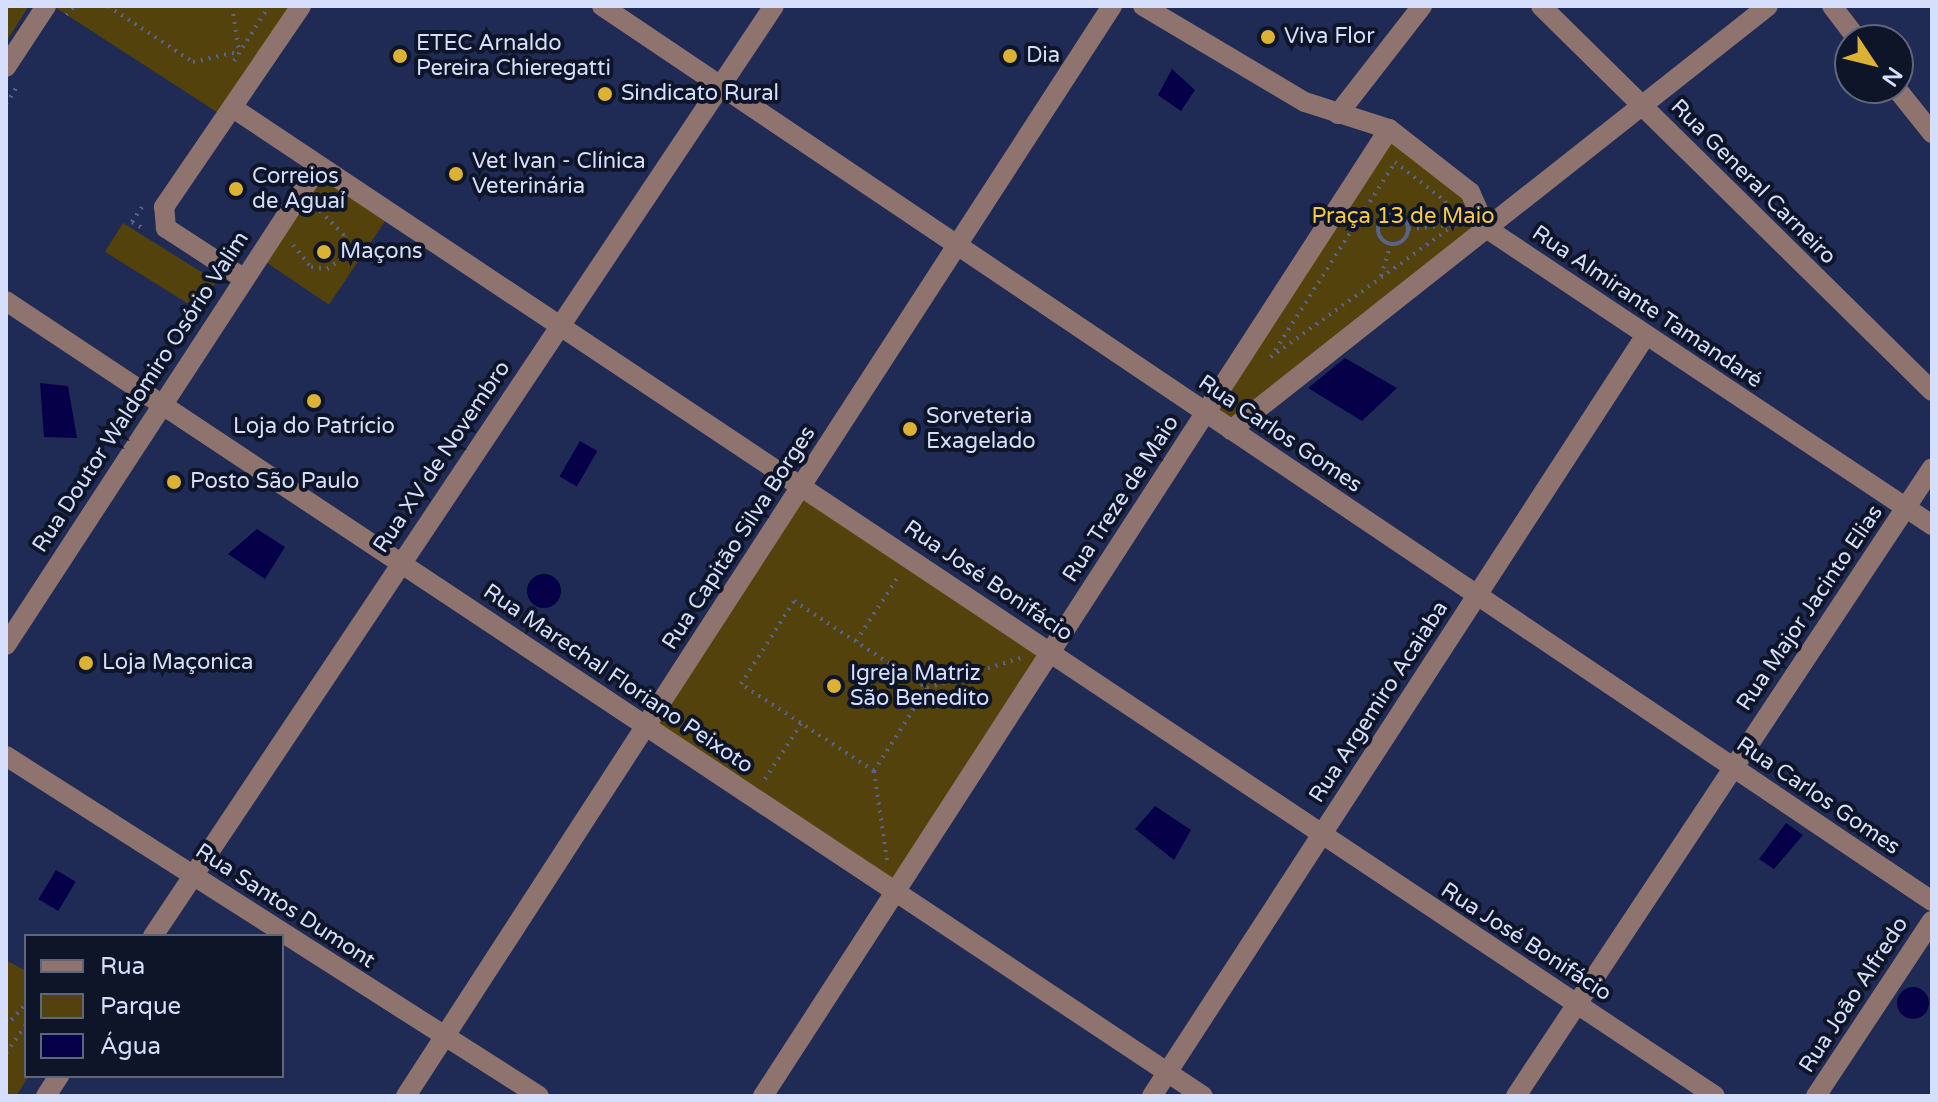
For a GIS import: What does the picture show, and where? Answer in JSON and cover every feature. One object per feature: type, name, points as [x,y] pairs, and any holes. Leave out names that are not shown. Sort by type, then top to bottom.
[{"type":"street","points":[[6,67],[46,6]]},
{"type":"street","points":[[243,278],[166,228],[164,207],[301,6]]},
{"type":"street","name":"Rua Carlos Gomes","points":[[602,6],[1932,901]]},
{"type":"street","name":"Rua XV de Novembro","points":[[154,934],[774,6]]},
{"type":"street","name":"Rua Capitão Silva Borges","points":[[406,1096],[1112,6]]},
{"type":"street","points":[[1143,6],[1338,114],[1389,129],[1470,192],[1486,228]]},
{"type":"street","points":[[1338,114],[1422,6]]},
{"type":"street","name":"Rua General Carneiro","points":[[1541,6],[1932,391]]},
{"type":"street","points":[[1231,430],[1768,6]]},
{"type":"street","points":[[1832,6],[1846,24]]},
{"type":"street","points":[[1909,104],[1932,133]]},
{"type":"street","name":"Rua José Bonifácio","points":[[233,108],[314,173],[558,326],[1715,1096]]},
{"type":"street","name":"Rua Treze de Maio","points":[[763,1096],[1389,129]]},
{"type":"street","name":"Rua Doutor Waldomiro Osório Valim","points":[[6,645],[158,403],[314,173]]},
{"type":"street","name":"Rua Almirante Tamandaré","points":[[1486,228],[1932,525]]},
{"type":"street","name":"Rua Marechal Floriano Peixoto","points":[[6,301],[1203,1096]]},
{"type":"street","name":"Rua Argemiro Acaiaba","points":[[1152,1096],[1646,335]]},
{"type":"street","name":"Rua Major Jacinto Elias","points":[[1516,1096],[1932,468]]},
{"type":"street","name":"Rua Santos Dumont","points":[[6,756],[539,1096]]},
{"type":"street","name":"Rua João Alfredo","points":[[1816,1096],[1932,921]]},
{"type":"street","points":[[46,1096],[58,1078]]},
{"type":"path","points":[[108,6],[193,62],[239,51]]},
{"type":"path","points":[[232,6],[239,51]]},
{"type":"path","points":[[228,74],[239,51],[269,6]]},
{"type":"path","points":[[1395,162],[1445,201],[1454,225],[1271,357],[1395,162]]},
{"type":"path","points":[[294,233],[300,260],[333,267],[345,251],[344,235],[318,216],[314,173]]},
{"type":"path","points":[[150,197],[132,222],[156,237]]},
{"type":"path","points":[[1364,211],[1380,222]]},
{"type":"path","points":[[1380,222],[1397,215],[1408,229]]},
{"type":"path","points":[[312,218],[318,216]]},
{"type":"path","points":[[1380,222],[1379,236],[1391,244]]},
{"type":"path","points":[[1381,278],[1391,244],[1408,229],[1454,225]]},
{"type":"path","points":[[887,567],[911,583]]},
{"type":"path","points":[[856,641],[899,575]]},
{"type":"path","points":[[874,771],[741,684],[794,601],[927,688]]},
{"type":"path","points":[[1010,649],[1022,657]]},
{"type":"path","points":[[887,864],[874,771],[927,688],[1022,657]]},
{"type":"path","points":[[1014,670],[1022,657]]},
{"type":"path","points":[[762,783],[801,724]]},
{"type":"path","points":[[750,775],[774,791]]},
{"type":"path","points":[[887,864],[896,851]]},
{"type":"path","points":[[875,856],[887,864]]},
{"type":"path","points":[[6,1026],[24,1006]]},
{"type":"path","points":[[6,1053],[24,1027]]},
{"type":"green space","points":[[6,6],[29,6],[6,42]]},
{"type":"green space","points":[[53,6],[301,6],[226,118]]},
{"type":"green space","name":"Praça 13 de Maio","points":[[1389,129],[1470,192],[1486,228],[1231,430],[1206,412]]},
{"type":"green space","points":[[318,167],[389,215],[329,305],[258,257]]},
{"type":"green space","points":[[123,223],[216,281],[198,310],[105,252]]},
{"type":"green space","points":[[801,487],[1049,654],[890,890],[642,723]]},
{"type":"green space","points":[[6,960],[24,970],[24,1078],[28,1078],[16,1096],[6,1096]]},
{"type":"water","points":[[1172,69],[1195,90],[1181,111],[1158,95]]},
{"type":"water","points":[[1345,358],[1397,388],[1362,421],[1308,388]]},
{"type":"water","points":[[40,383],[68,386],[77,438],[44,437]]},
{"type":"water","points":[[580,441],[597,451],[577,487],[560,477]]},
{"type":"water","points":[[257,529],[285,547],[265,579],[228,554]]},
{"type":"water","points":[[544,574],[556,579],[561,591],[556,603],[544,608],[532,603],[527,591],[532,579]]},
{"type":"water","points":[[1155,806],[1191,830],[1174,860],[1135,829]]},
{"type":"water","points":[[1786,823],[1803,835],[1774,869],[1759,859]]},
{"type":"water","points":[[56,870],[76,882],[58,911],[38,899]]},
{"type":"water","points":[[1913,987],[1924,992],[1929,1003],[1924,1014],[1913,1019],[1902,1014],[1897,1003],[1902,992]]},
{"type":"place","name":"Viva Flor","points":[[1268,37]]},
{"type":"place","name":"ETEC Arnaldo Pereira Chieregatti","points":[[400,56]]},
{"type":"place","name":"Dia","points":[[1010,56]]},
{"type":"place","name":"Sindicato Rural","points":[[605,94]]},
{"type":"place","name":"Vet Ivan - Clínica Veterinária","points":[[456,174]]},
{"type":"place","name":"Correios de Aguaí","points":[[236,189]]},
{"type":"place","name":"Maçons","points":[[324,252]]},
{"type":"place","name":"Loja do Patrício","points":[[314,401]]},
{"type":"place","name":"Sorveteria Exagelado","points":[[910,429]]},
{"type":"place","name":"Posto São Paulo","points":[[174,482]]},
{"type":"place","name":"Loja Maçonica","points":[[86,663]]},
{"type":"place","name":"Igreja Matriz São Benedito","points":[[834,686]]}]
